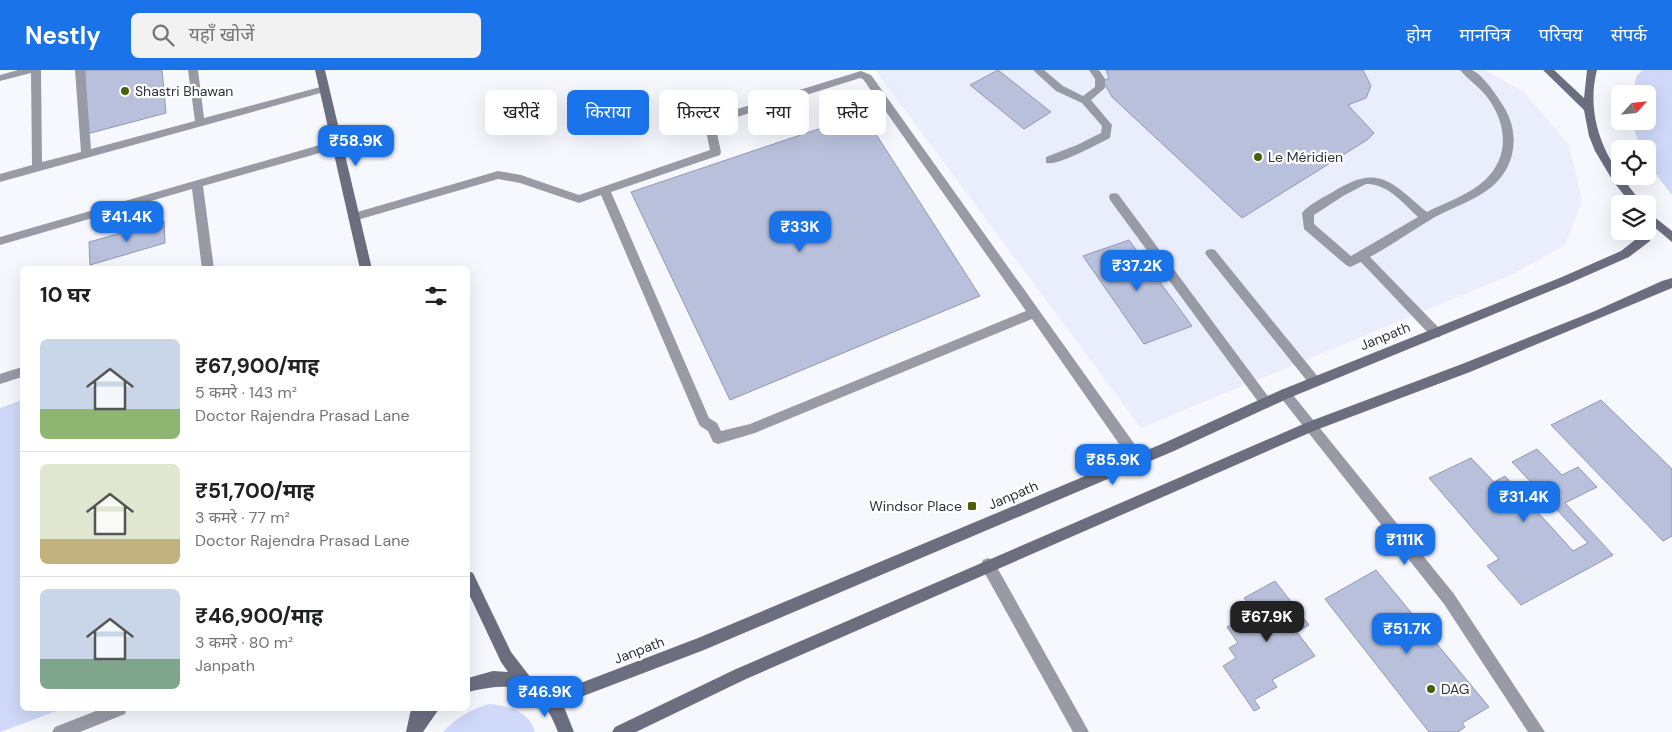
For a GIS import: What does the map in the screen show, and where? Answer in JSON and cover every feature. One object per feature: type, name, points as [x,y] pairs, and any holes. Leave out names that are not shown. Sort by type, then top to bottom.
[{"type":"main road","points":[[320,70],[365,266]]},
{"type":"main road","points":[[1548,70],[1566,85],[1586,107]]},
{"type":"main road","points":[[1592,70],[1586,107],[1595,141],[1615,177],[1630,195]]},
{"type":"main road","points":[[1656,223],[1672,238]]},
{"type":"main road","name":"Janpath","points":[[544,693],[578,691],[699,645],[1138,460],[1286,394],[1625,254],[1643,240]]},
{"type":"main road","points":[[620,732],[741,674],[988,565],[1312,426],[1474,364],[1672,283]]},
{"type":"main road","points":[[470,582],[506,657],[525,682]]},
{"type":"main road","points":[[470,684],[478,680],[502,677],[525,682],[544,693],[558,710],[566,732]]},
{"type":"main road","points":[[415,731],[418,711]]},
{"type":"main road","points":[[415,731],[430,711]]},
{"type":"street","points":[[0,78],[31,70]]},
{"type":"street","points":[[36,70],[37,168]]},
{"type":"street","points":[[80,70],[86,154]]},
{"type":"street","points":[[193,70],[200,123]]},
{"type":"street","points":[[1038,70],[1055,86],[1072,97],[1085,100],[1107,125],[1106,135],[1082,148],[1050,160]]},
{"type":"street","points":[[1085,100],[1100,88],[1100,79],[1094,70]]},
{"type":"street","points":[[1426,217],[1385,184],[1372,180],[1360,182],[1308,213],[1308,226],[1350,262],[1426,217],[1488,185],[1506,164],[1511,138],[1502,110],[1476,78],[1465,70]]},
{"type":"street","points":[[354,217],[498,175],[521,179],[580,199],[716,152],[710,122],[858,75],[867,77],[1138,460]]},
{"type":"street","points":[[0,178],[324,89]]},
{"type":"street","points":[[0,241],[337,144]]},
{"type":"street","points":[[196,184],[208,266]]},
{"type":"street","points":[[605,191],[704,422],[713,427],[718,438],[751,429],[1034,313]]},
{"type":"street","points":[[1114,196],[1266,403]]},
{"type":"street","points":[[1211,253],[1315,382]]},
{"type":"street","points":[[1362,256],[1436,333]]},
{"type":"street","points":[[0,379],[20,373]]},
{"type":"street","points":[[1286,394],[1449,599],[1536,732]]},
{"type":"street","points":[[988,565],[1081,732]]},
{"type":"street","points":[[60,732],[115,711]]},
{"type":"shaded area","points":[[877,70],[1485,70],[1524,92],[1569,145],[1582,201],[1565,245],[1511,275],[1141,428]]},
{"type":"shaded area","points":[[1643,70],[1672,70],[1672,195],[1656,174],[1656,140],[1637,140],[1635,130],[1656,130],[1656,85],[1634,85],[1637,75]]},
{"type":"shaded area","points":[[20,401],[20,711],[57,711],[0,732],[0,408]]},
{"type":"shaded area","points":[[489,704],[511,708],[523,714],[535,732],[443,732],[464,715]]},
{"type":"building","name":"Shastri Bhawan","points":[[85,70],[162,70],[166,113],[87,134]]},
{"type":"building","points":[[998,70],[1051,112],[1024,129],[970,85]]},
{"type":"building","name":"Le Méridien","points":[[1106,70],[1363,70],[1371,86],[1366,98],[1348,105],[1374,133],[1367,140],[1242,218],[1112,97],[1103,81],[1109,78]]},
{"type":"building","points":[[819,129],[819,135],[876,135],[980,296],[730,400],[631,192],[801,135],[809,135],[809,132]]},
{"type":"building","points":[[164,221],[165,243],[90,265],[89,242]]},
{"type":"building","points":[[1129,240],[1192,326],[1144,344],[1083,256]]},
{"type":"building","points":[[1601,400],[1672,469],[1672,536],[1663,541],[1551,425]]},
{"type":"building","points":[[1537,449],[1562,475],[1578,467],[1597,487],[1565,503],[1613,555],[1521,605],[1487,566],[1499,559],[1429,478],[1471,458],[1494,482],[1505,476],[1573,551],[1588,543],[1512,462]]},
{"type":"building","points":[[1376,570],[1489,707],[1462,723],[1465,727],[1458,732],[1429,732],[1325,599]]},
{"type":"building","points":[[1275,581],[1309,625],[1297,632],[1315,656],[1272,680],[1277,687],[1254,700],[1260,708],[1254,711],[1223,666],[1236,658],[1229,648],[1238,643],[1227,627],[1255,611],[1244,598]]},
{"type":"place","name":"Shastri Bhawan","points":[[125,91]]},
{"type":"place","name":"Le Méridien","points":[[1258,157]]},
{"type":"place","name":"Windsor Place","points":[[972,506]]},
{"type":"place","name":"DAG","points":[[1431,689]]}]
